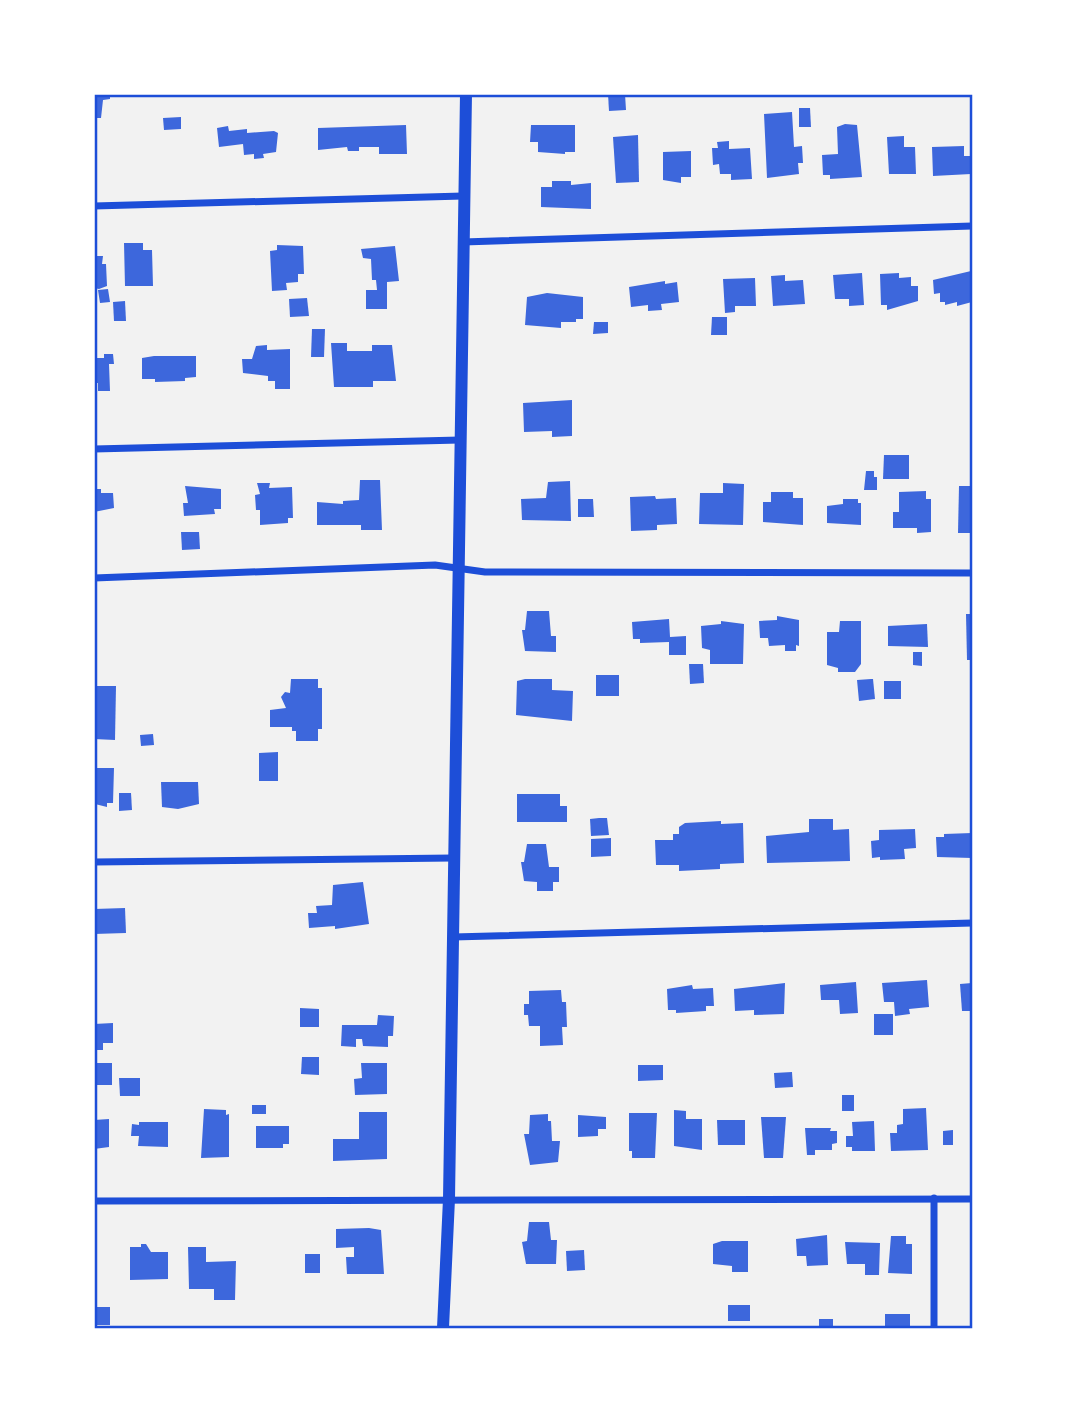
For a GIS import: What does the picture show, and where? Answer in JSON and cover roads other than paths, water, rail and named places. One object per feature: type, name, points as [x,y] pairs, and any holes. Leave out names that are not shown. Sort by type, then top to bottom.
[{"type":"street","points":[[443,1328],[449,1199],[466,94]]},
{"type":"street","points":[[94,206],[463,196]]},
{"type":"street","points":[[463,242],[972,226]]},
{"type":"street","points":[[94,449],[460,440]]},
{"type":"street","points":[[94,578],[435,565],[485,572],[972,573]]},
{"type":"street","points":[[94,862],[453,858]]},
{"type":"street","points":[[453,937],[972,923]]},
{"type":"street","points":[[934,1198],[934,1328]]},
{"type":"street","points":[[94,1201],[972,1199]]}]
